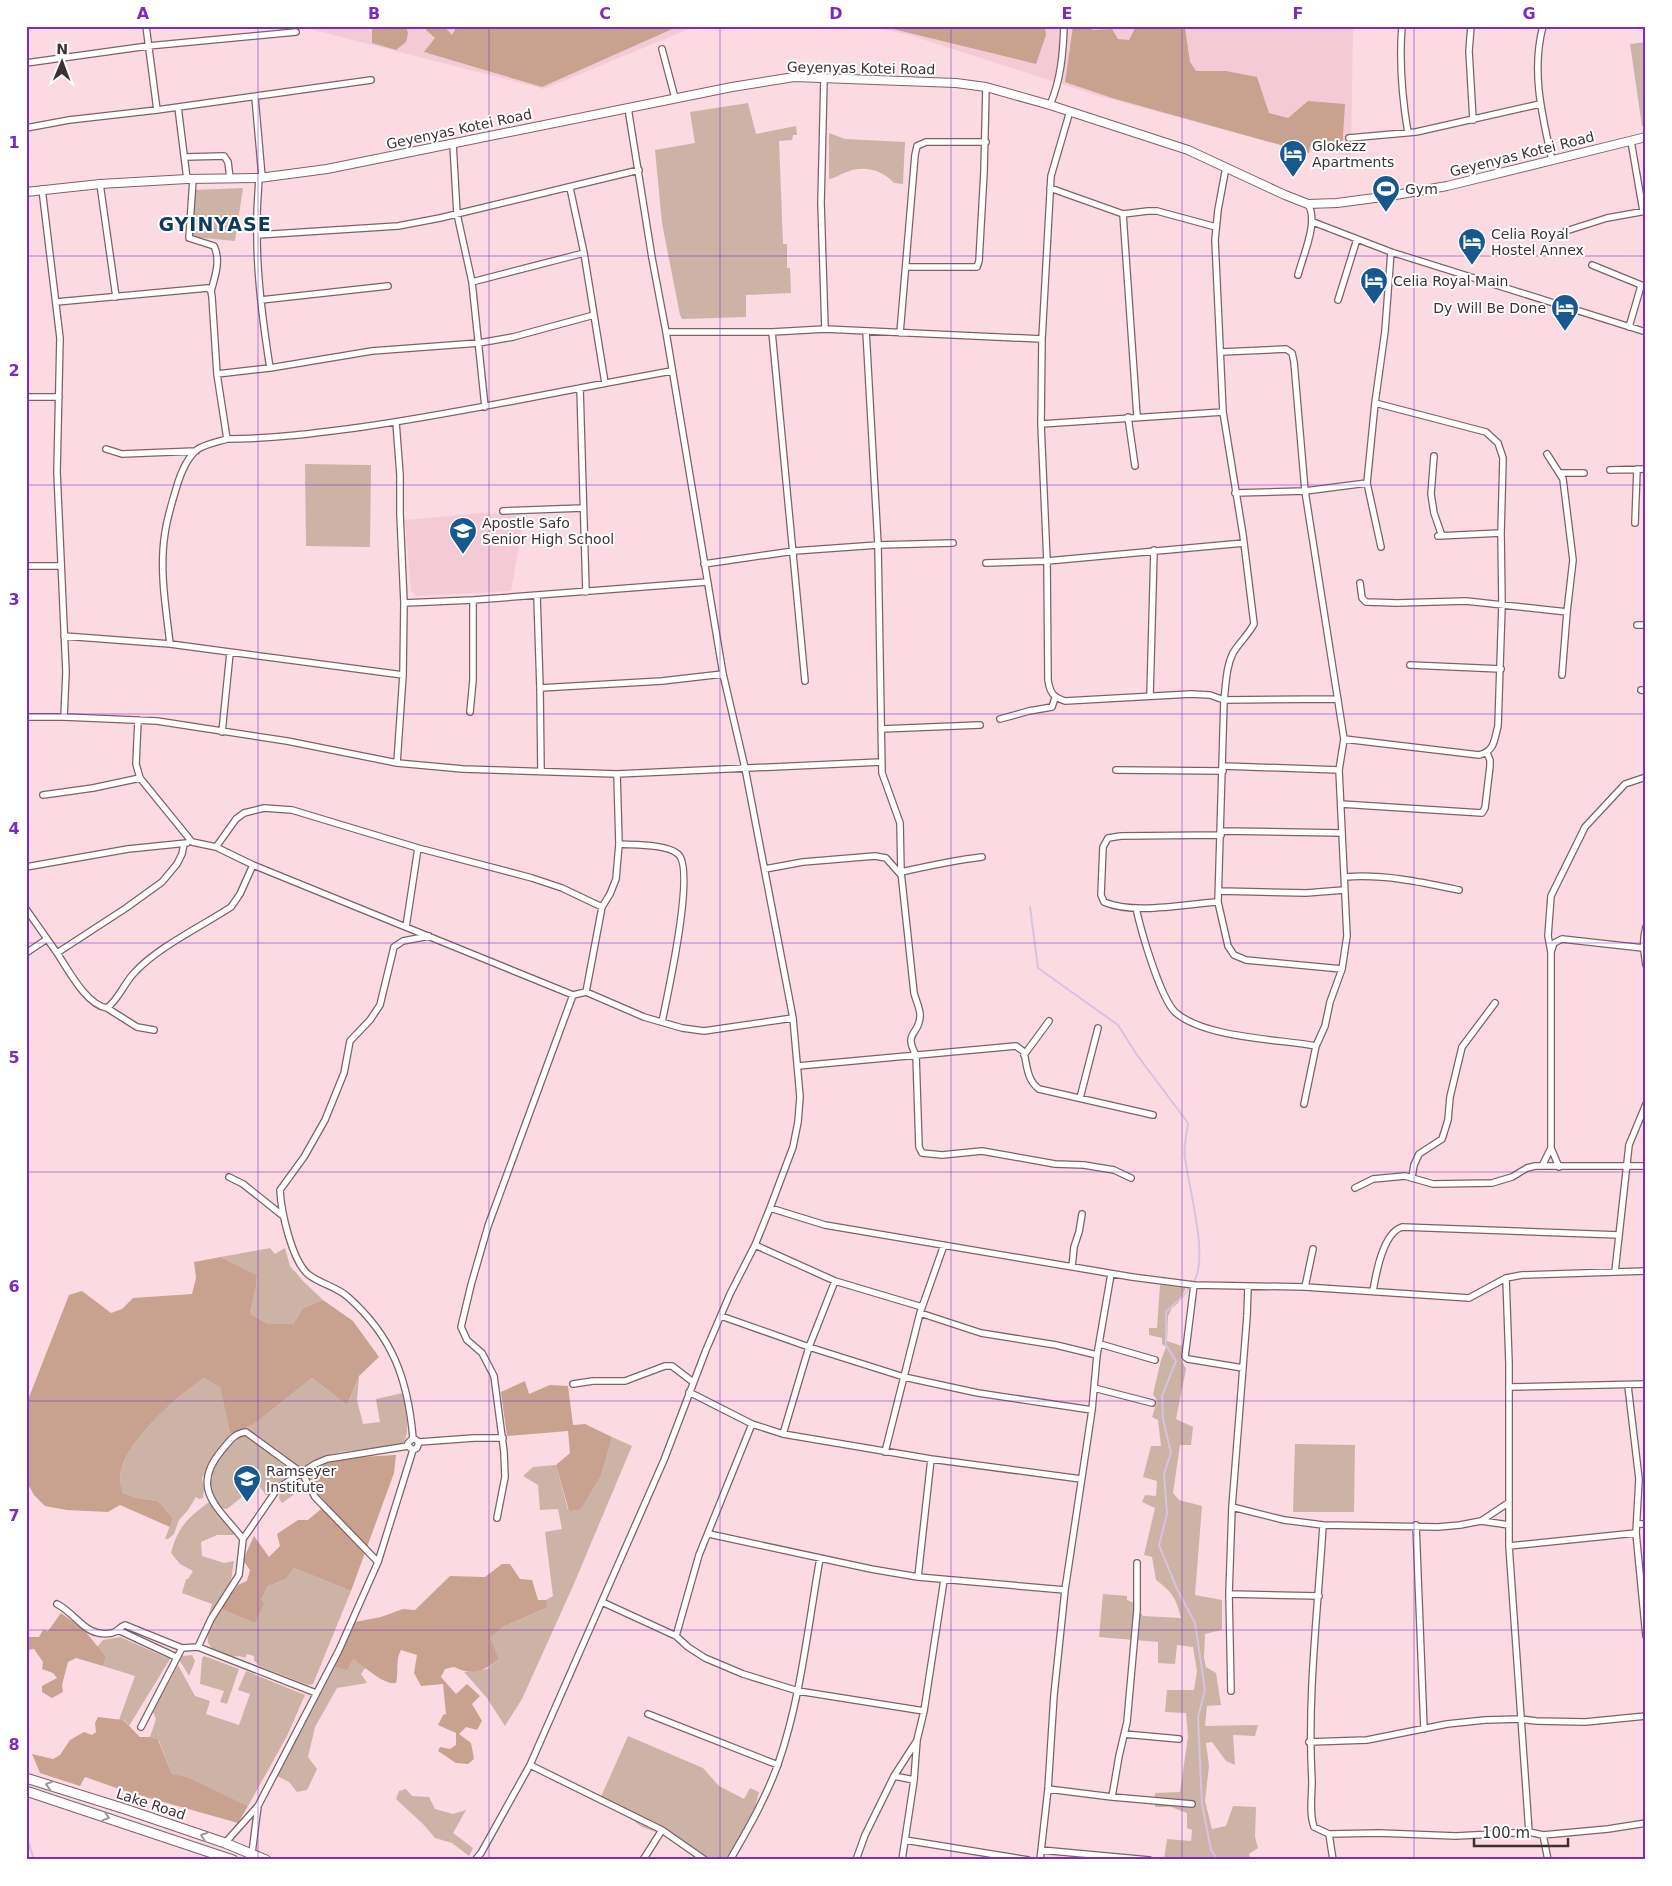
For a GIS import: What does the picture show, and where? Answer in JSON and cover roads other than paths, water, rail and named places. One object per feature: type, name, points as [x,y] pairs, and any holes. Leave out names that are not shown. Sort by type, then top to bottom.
[{"type":"main road","name":"Lake Road","points":[[26,1778],[225,1843],[266,1860]]},
{"type":"main road","name":"Lake Road","points":[[26,1791],[233,1860]]},
{"type":"street","points":[[146,26],[157,110]]},
{"type":"street","points":[[1050,105],[1060,75],[1064,26]]},
{"type":"street","points":[[1402,26],[1400,51],[1401,78],[1408,133]]},
{"type":"street","points":[[1471,26],[1469,50],[1473,120]]},
{"type":"street","points":[[1543,26],[1540,39],[1538,86],[1552,160]]},
{"type":"street","points":[[26,63],[148,46],[296,32]]},
{"type":"street","points":[[662,49],[675,98]]},
{"type":"street","name":"Geyenyas Kotei Road","points":[[26,192],[100,184],[261,177],[326,169],[675,98],[794,77],[956,83],[986,87],[1070,111],[1188,150],[1285,196],[1308,204],[1372,198],[1447,186],[1646,137]]},
{"type":"street","points":[[824,78],[821,203],[825,329]]},
{"type":"street","points":[[26,128],[69,120],[178,108],[371,80]]},
{"type":"street","points":[[906,267],[977,267],[979,261],[986,142],[986,87]]},
{"type":"street","points":[[255,97],[261,177],[256,235],[262,316],[270,368]]},
{"type":"street","points":[[1349,138],[1408,133],[1540,104]]},
{"type":"street","points":[[178,108],[190,179],[189,238],[214,246],[218,252],[217,268],[211,291],[217,374],[227,439]]},
{"type":"street","points":[[476,1860],[530,1765],[664,1460],[693,1382],[770,1208],[793,1147],[798,1122],[800,1096],[793,1018],[745,768],[723,674],[666,332],[653,267],[628,108]]},
{"type":"street","points":[[1070,111],[1054,163],[1050,188],[1042,339],[1041,424],[1047,561],[1048,680],[1050,692],[1055,698],[1065,701],[1210,695],[1224,700],[1338,699]]},
{"type":"street","points":[[900,333],[917,146],[926,142],[938,141],[986,142]]},
{"type":"street","points":[[1566,231],[1607,218],[1644,211],[1630,141]]},
{"type":"street","points":[[453,144],[457,214],[472,282],[485,407]]},
{"type":"street","points":[[185,157],[224,156],[228,162],[230,178]]},
{"type":"street","points":[[1226,167],[1215,240],[1223,412],[1244,543],[1254,624],[1234,652],[1228,667],[1224,700],[1218,902],[1228,946],[1234,955],[1246,960],[1342,969]]},
{"type":"street","points":[[256,235],[398,226],[570,188],[639,170]]},
{"type":"street","points":[[100,184],[116,297]]},
{"type":"street","points":[[570,188],[584,253],[604,383]]},
{"type":"street","points":[[1050,188],[1123,214],[1157,211],[1216,226]]},
{"type":"street","points":[[42,189],[60,338],[57,472],[66,672],[64,717]]},
{"type":"street","points":[[1298,275],[1312,222],[1312,210],[1308,204]]},
{"type":"street","points":[[1123,214],[1137,416]]},
{"type":"street","points":[[1312,222],[1392,252],[1646,332]]},
{"type":"street","points":[[1338,300],[1357,239]]},
{"type":"street","points":[[1380,547],[1367,483],[1385,331],[1392,252]]},
{"type":"street","points":[[472,282],[584,253]]},
{"type":"street","points":[[1592,266],[1644,286],[1629,327]]},
{"type":"street","points":[[262,300],[388,286]]},
{"type":"street","points":[[56,302],[200,287],[208,288],[211,291]]},
{"type":"street","points":[[217,374],[270,368],[372,351],[479,343],[513,337],[594,315]]},
{"type":"street","points":[[666,332],[772,332],[825,329],[1042,339]]},
{"type":"street","points":[[866,331],[878,545],[882,762],[884,779],[900,823],[901,874],[914,993],[920,1013],[919,1022],[911,1035],[911,1043],[916,1056],[919,1147],[922,1153],[942,1155],[982,1150],[1055,1164],[1084,1165],[1114,1170],[1131,1178]]},
{"type":"street","points":[[772,332],[805,680]]},
{"type":"street","points":[[1221,352],[1286,349],[1292,353],[1305,491],[1344,739],[1339,770],[1347,936],[1342,969],[1316,1046],[1304,1104]]},
{"type":"street","points":[[170,644],[164,595],[164,535],[180,477],[190,456],[196,451],[227,439],[275,438],[396,422],[672,371]]},
{"type":"street","points":[[580,388],[582,508],[586,592]]},
{"type":"street","points":[[26,397],[59,397]]},
{"type":"street","points":[[1344,739],[1479,755],[1487,753],[1493,745],[1498,726],[1501,669],[1503,458],[1498,443],[1486,432],[1375,403]]},
{"type":"street","points":[[1041,424],[1137,416],[1223,412]]},
{"type":"street","points":[[1128,417],[1135,466]]},
{"type":"street","points":[[396,422],[400,475],[404,603],[398,763]]},
{"type":"street","points":[[106,449],[122,454],[196,451]]},
{"type":"street","points":[[1547,454],[1561,474],[1564,484],[1573,560],[1562,675]]},
{"type":"street","points":[[1434,456],[1431,494],[1440,536],[1501,533]]},
{"type":"street","points":[[1635,523],[1638,469]]},
{"type":"street","points":[[1610,470],[1646,469]]},
{"type":"street","points":[[1561,474],[1584,473]]},
{"type":"street","points":[[1235,493],[1305,491],[1367,483]]},
{"type":"street","points":[[503,511],[582,508]]},
{"type":"street","points":[[704,564],[794,552],[878,545],[953,543]]},
{"type":"street","points":[[986,563],[1047,561],[1244,543]]},
{"type":"street","points":[[1150,696],[1154,550]]},
{"type":"street","points":[[26,566],[60,566]]},
{"type":"street","points":[[404,603],[537,596],[707,582]]},
{"type":"street","points":[[1360,583],[1362,598],[1366,602],[1397,603],[1466,600],[1567,612]]},
{"type":"street","points":[[537,596],[540,771]]},
{"type":"street","points":[[470,712],[473,680],[473,600]]},
{"type":"street","points":[[1637,625],[1646,626]]},
{"type":"street","points":[[64,636],[170,644],[402,675]]},
{"type":"street","points":[[222,732],[230,653]]},
{"type":"street","points":[[1410,665],[1501,669]]},
{"type":"street","points":[[540,688],[662,681],[723,674]]},
{"type":"street","points":[[1000,719],[1029,710],[1052,707],[1055,698]]},
{"type":"street","points":[[26,717],[138,720],[287,741],[398,763],[463,769],[617,774],[882,762]]},
{"type":"street","points":[[138,720],[136,764],[140,778],[192,842]]},
{"type":"street","points":[[881,729],[980,725]]},
{"type":"street","points":[[1341,804],[1482,813],[1486,808],[1490,766],[1487,753]]},
{"type":"street","points":[[1116,770],[1223,768],[1339,770]]},
{"type":"street","points":[[586,992],[602,907],[616,879],[619,844],[617,774]]},
{"type":"street","points":[[1559,1167],[1551,1148],[1551,952],[1548,936],[1551,896],[1585,827],[1625,784],[1646,777]]},
{"type":"street","points":[[43,794],[93,788],[140,778]]},
{"type":"street","points":[[216,847],[236,819],[244,813],[264,808],[292,810],[418,848],[532,878],[562,888],[602,907]]},
{"type":"street","points":[[1218,902],[1136,908],[1114,906],[1104,902],[1101,895],[1103,847],[1108,838],[1121,836],[1221,833],[1342,833]]},
{"type":"street","points":[[26,867],[128,849],[192,842],[216,847],[253,865],[432,936],[573,995],[586,992],[644,1017],[704,1031],[793,1018]]},
{"type":"street","points":[[57,953],[162,882],[177,864],[184,844]]},
{"type":"street","points":[[619,844],[665,848],[679,854],[683,862],[684,885],[678,942],[662,1022]]},
{"type":"street","points":[[406,927],[418,848]]},
{"type":"street","points":[[765,869],[803,862],[882,856],[901,874]]},
{"type":"street","points":[[901,874],[955,860],[982,857]]},
{"type":"street","points":[[107,1008],[112,1004],[134,972],[150,959],[231,907],[240,894],[253,865]]},
{"type":"street","points":[[1345,877],[1365,875],[1408,879],[1459,890]]},
{"type":"street","points":[[1219,891],[1306,893],[1344,890]]},
{"type":"street","points":[[1136,908],[1140,928],[1161,988],[1174,1011],[1189,1021],[1207,1028],[1249,1037],[1316,1046]]},
{"type":"street","points":[[26,910],[91,1002],[99,1007],[107,1008],[137,1027],[154,1030]]},
{"type":"street","points":[[1646,927],[1643,936],[1646,965]]},
{"type":"street","points":[[198,1647],[211,1619],[239,1575],[243,1539],[278,1488],[315,1464],[327,1459],[417,1448],[401,1371],[387,1343],[347,1296],[307,1274],[296,1258],[282,1214],[280,1190],[304,1157],[325,1120],[344,1073],[350,1041],[370,1020],[380,1005],[392,951],[397,944],[403,941],[432,936]]},
{"type":"street","points":[[26,953],[47,939]]},
{"type":"street","points":[[1551,952],[1554,943],[1562,939],[1643,948]]},
{"type":"street","points":[[497,1518],[505,1477],[503,1438],[494,1376],[482,1353],[467,1340],[461,1327],[488,1226],[573,995]]},
{"type":"street","points":[[1412,1177],[1414,1165],[1419,1154],[1442,1139],[1448,1120],[1450,1097],[1462,1047],[1495,1003]]},
{"type":"street","points":[[1024,1055],[1049,1021]]},
{"type":"street","points":[[1080,1098],[1098,1028]]},
{"type":"street","points":[[798,1066],[1016,1046],[1021,1049],[1024,1055],[1032,1084],[1040,1089],[1153,1115]]},
{"type":"street","points":[[1615,1272],[1629,1145],[1646,1104]]},
{"type":"street","points":[[1542,1166],[1551,1148]]},
{"type":"street","points":[[1355,1188],[1373,1179],[1405,1176],[1433,1184],[1492,1182],[1512,1177],[1527,1168],[1542,1166],[1646,1166]]},
{"type":"street","points":[[228,1177],[243,1184],[282,1214]]},
{"type":"street","points":[[770,1208],[825,1225],[1111,1274],[1194,1285],[1305,1287],[1469,1298],[1506,1278],[1522,1275],[1646,1271]]},
{"type":"street","points":[[1072,1267],[1074,1247],[1082,1214]]},
{"type":"street","points":[[1373,1291],[1383,1249],[1394,1232],[1402,1226],[1619,1235]]},
{"type":"street","points":[[755,1245],[835,1281],[921,1310],[981,1333],[1056,1345],[1097,1355]]},
{"type":"street","points":[[885,1452],[921,1310],[944,1245]]},
{"type":"street","points":[[1305,1287],[1313,1249]]},
{"type":"street","points":[[1040,1860],[1065,1590],[1092,1410],[1097,1355],[1111,1274]]},
{"type":"street","points":[[1506,1278],[1509,1387],[1508,1546],[1529,1832]]},
{"type":"street","points":[[783,1434],[809,1347],[835,1281]]},
{"type":"street","points":[[1194,1285],[1185,1357],[1243,1368]]},
{"type":"street","points":[[1231,1691],[1229,1594],[1232,1507],[1248,1287]]},
{"type":"street","points":[[721,1316],[809,1347],[904,1377],[978,1393],[1092,1410]]},
{"type":"street","points":[[1100,1344],[1155,1360]]},
{"type":"street","points":[[573,1384],[593,1381],[625,1381],[665,1366],[672,1366],[693,1382]]},
{"type":"street","points":[[1509,1387],[1628,1386],[1646,1384]]},
{"type":"street","points":[[1628,1386],[1639,1479],[1636,1533],[1646,1636]]},
{"type":"street","points":[[1094,1388],[1152,1403]]},
{"type":"street","points":[[689,1392],[752,1424],[783,1434],[930,1460],[1081,1480]]},
{"type":"street","points":[[676,1636],[693,1573],[752,1424]]},
{"type":"street","points":[[243,1539],[210,1496],[206,1486],[206,1477],[210,1468],[230,1440],[237,1434],[248,1433],[302,1473],[316,1497],[378,1562]]},
{"type":"street","points":[[225,1843],[258,1806],[339,1650],[378,1562],[410,1448],[408,1443],[416,1440],[503,1438]]},
{"type":"street","points":[[918,1577],[930,1460]]},
{"type":"street","points":[[1232,1507],[1284,1520],[1323,1525],[1453,1526],[1482,1520],[1508,1503]]},
{"type":"street","points":[[1482,1520],[1509,1525]]},
{"type":"street","points":[[1636,1524],[1646,1524]]},
{"type":"street","points":[[1323,1525],[1309,1742],[1312,1796],[1311,1818],[1314,1827],[1329,1834],[1456,1836],[1529,1832],[1543,1835],[1608,1829],[1646,1823]]},
{"type":"street","points":[[1416,1525],[1424,1729]]},
{"type":"street","points":[[1508,1546],[1636,1533]]},
{"type":"street","points":[[709,1534],[918,1577],[1065,1590]]},
{"type":"street","points":[[730,1860],[758,1811],[778,1766],[798,1691],[820,1558]]},
{"type":"street","points":[[1112,1797],[1127,1722],[1137,1610],[1137,1562]]},
{"type":"street","points":[[902,1860],[914,1780],[917,1740],[924,1711],[944,1580]]},
{"type":"street","points":[[1229,1594],[1319,1596]]},
{"type":"street","points":[[602,1602],[676,1636],[688,1647],[705,1658],[743,1674],[798,1691],[924,1711]]},
{"type":"street","points":[[57,1604],[89,1631],[112,1633],[118,1630],[120,1626],[125,1625],[182,1648],[198,1647],[316,1694]]},
{"type":"street","points":[[118,1630],[176,1657]]},
{"type":"street","points":[[149,1645],[153,1636]]},
{"type":"street","points":[[141,1727],[182,1648]]},
{"type":"street","points":[[648,1714],[778,1766]]},
{"type":"street","points":[[1309,1742],[1368,1740],[1476,1721],[1521,1719],[1585,1722],[1646,1716]]},
{"type":"street","points":[[1124,1734],[1179,1739]]},
{"type":"street","points":[[856,1860],[865,1835],[894,1776],[917,1740]]},
{"type":"street","points":[[530,1765],[662,1830],[706,1860]]},
{"type":"street","points":[[894,1776],[914,1780]]},
{"type":"street","points":[[1048,1789],[1192,1804]]},
{"type":"street","points":[[252,1853],[258,1806]]},
{"type":"street","points":[[643,1860],[662,1830]]},
{"type":"street","points":[[1329,1834],[1332,1860]]},
{"type":"street","points":[[1543,1835],[1548,1860]]},
{"type":"street","points":[[905,1840],[1028,1860]]},
{"type":"street","points":[[1041,1850],[1149,1860]]},
{"type":"waterway","points":[[1030,907],[1038,968],[1118,1025],[1137,1055],[1188,1123],[1185,1153],[1199,1240],[1198,1272],[1193,1283]]},
{"type":"waterway","points":[[1190,1287],[1166,1312],[1166,1345],[1176,1361],[1162,1396],[1163,1419],[1171,1453],[1164,1474],[1167,1514],[1159,1545],[1177,1589],[1195,1623],[1205,1690],[1198,1717],[1202,1804],[1211,1850],[1218,1860]]},
{"type":"waterway","points":[[26,1842],[29,1844],[34,1860]]},
{"type":"place","name":"Glokezz Apartments","points":[[1293,178]]},
{"type":"place","name":"Gym","points":[[1386,213]]},
{"type":"place","name":"Celia Royal Hostel Annex","points":[[1472,266]]},
{"type":"place","name":"Celia Royal Main","points":[[1374,305]]},
{"type":"place","name":"Dy Will Be Done","points":[[1565,332]]},
{"type":"place","name":"Apostle Safo Senior High School","points":[[463,555]]},
{"type":"place","name":"Ramseyer Institute","points":[[247,1503]]},
{"type":"district","name":"GYINYASE","points":[[215,224]]}]
